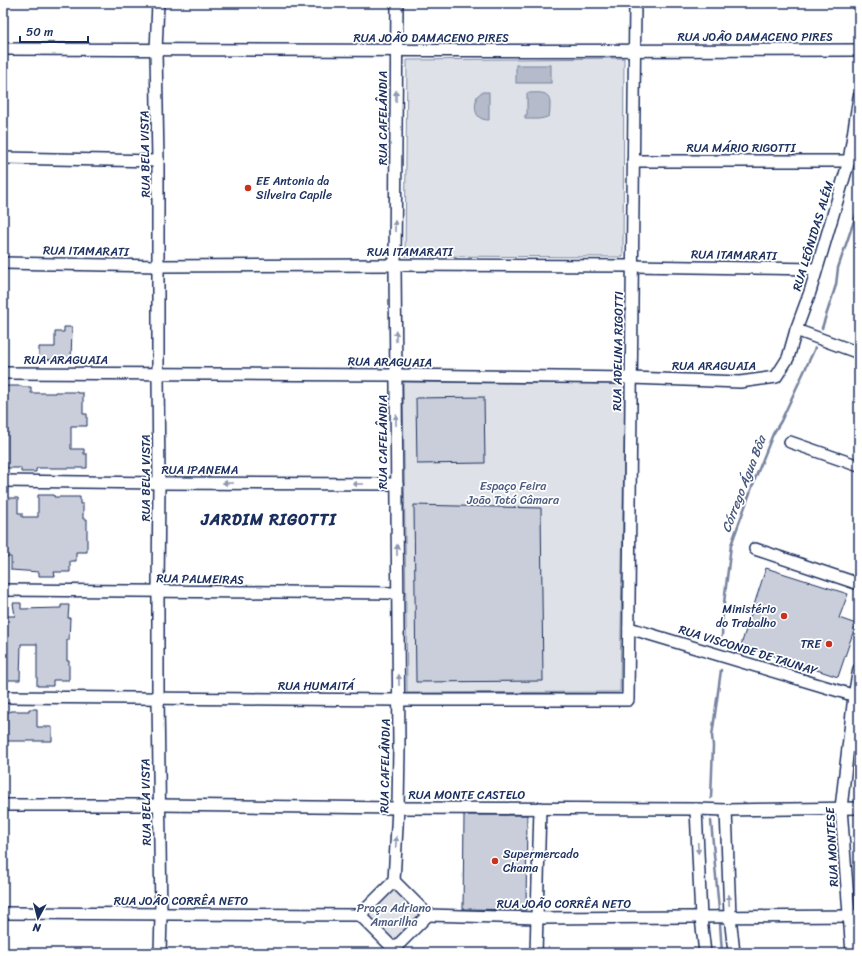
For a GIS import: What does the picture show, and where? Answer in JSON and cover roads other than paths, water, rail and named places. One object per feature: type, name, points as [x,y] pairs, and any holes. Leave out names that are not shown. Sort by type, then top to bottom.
[{"type":"street","name":"RUA BELA VISTA","points":[[158,3],[156,51],[158,161],[158,698],[161,914],[160,953]]},
{"type":"street","name":"RUA CAFELÂNDIA","points":[[394,881],[398,808],[399,700],[395,265],[397,3]]},
{"type":"street","name":"RUA ADELINA RIGOTTI","points":[[628,700],[635,3]]},
{"type":"street","name":"RUA JOÃO DAMACENO PIRES","points":[[3,49],[156,51],[859,50]]},
{"type":"street","name":"RUA LEÔNIDAS ALÉM","points":[[776,377],[788,358],[796,330],[810,292],[849,161],[859,97]]},
{"type":"street","points":[[3,158],[158,161]]},
{"type":"street","name":"RUA MÁRIO RIGOTTI","points":[[633,161],[849,161]]},
{"type":"street","name":"RUA ITAMARATI","points":[[3,263],[158,266],[632,266],[816,269]]},
{"type":"street","points":[[796,330],[859,353]]},
{"type":"street","name":"RUA ARAGUAIA","points":[[3,373],[396,375],[631,378],[740,382],[776,377]]},
{"type":"street","points":[[790,442],[859,466]]},
{"type":"street","name":"RUA IPANEMA","points":[[3,481],[397,484]]},
{"type":"street","points":[[755,549],[859,584]]},
{"type":"street","name":"RUA PALMEIRAS","points":[[3,590],[398,593]]},
{"type":"street","name":"RUA VISCONDE DE TAUNAY","points":[[629,628],[857,696]]},
{"type":"street","name":"RUA MONTESE","points":[[852,953],[854,916],[841,808],[857,696],[859,669]]},
{"type":"street","name":"RUA HUMAITÁ","points":[[3,697],[628,700]]},
{"type":"street","name":"RUA MONTE CASTELO","points":[[3,805],[726,810],[859,808]]},
{"type":"street","points":[[536,953],[540,808]]},
{"type":"street","points":[[696,809],[701,918],[705,953]]},
{"type":"street","points":[[726,810],[730,916],[734,953]]},
{"type":"street","points":[[394,881],[428,915],[394,951],[360,915],[394,881]]},
{"type":"street","name":"RUA JOÃO CORRÊA NETO","points":[[3,913],[360,915]]},
{"type":"street","name":"RUA JOÃO CORRÊA NETO","points":[[428,915],[537,918],[701,918],[730,916]]},
{"type":"street","points":[[730,916],[854,916]]},
{"type":"water","points":[[516,65],[551,65],[551,83],[516,83]]},
{"type":"water","points":[[482,92],[489,92],[489,120],[480,118],[476,112],[477,96]]},
{"type":"water","points":[[527,93],[542,93],[548,96],[550,103],[549,116],[541,119],[525,119],[525,115],[527,115]]},
{"type":"waterway","points":[[822,328],[836,285],[838,268],[859,206]]},
{"type":"waterway","name":"Córrego Água Bôa","points":[[722,636],[723,611],[731,545],[773,434],[781,421],[815,348]]},
{"type":"waterway","name":"Córrego Água Bôa","points":[[711,798],[712,736],[721,670]]},
{"type":"waterway","name":"Córrego Água Bôa","points":[[711,821],[719,910]]},
{"type":"waterway","name":"Córrego Água Bôa","points":[[720,924],[722,953]]},
{"type":"place","name":"EE Antonia da Silveira Capile","points":[[248,188]]},
{"type":"place","name":"Ministério do Trabalho","points":[[784,616]]},
{"type":"place","name":"TRE","points":[[829,644]]},
{"type":"place","name":"Supermercado Chama","points":[[495,861]]},
{"type":"district","name":"JARDIM RIGOTTI","points":[[269,519]]},
{"type":"park label","name":"Espaço Feira João Totó Câmara","points":[[513,493]]},
{"type":"park label","name":"Praça Adriano Amarilha","points":[[394,915]]}]
